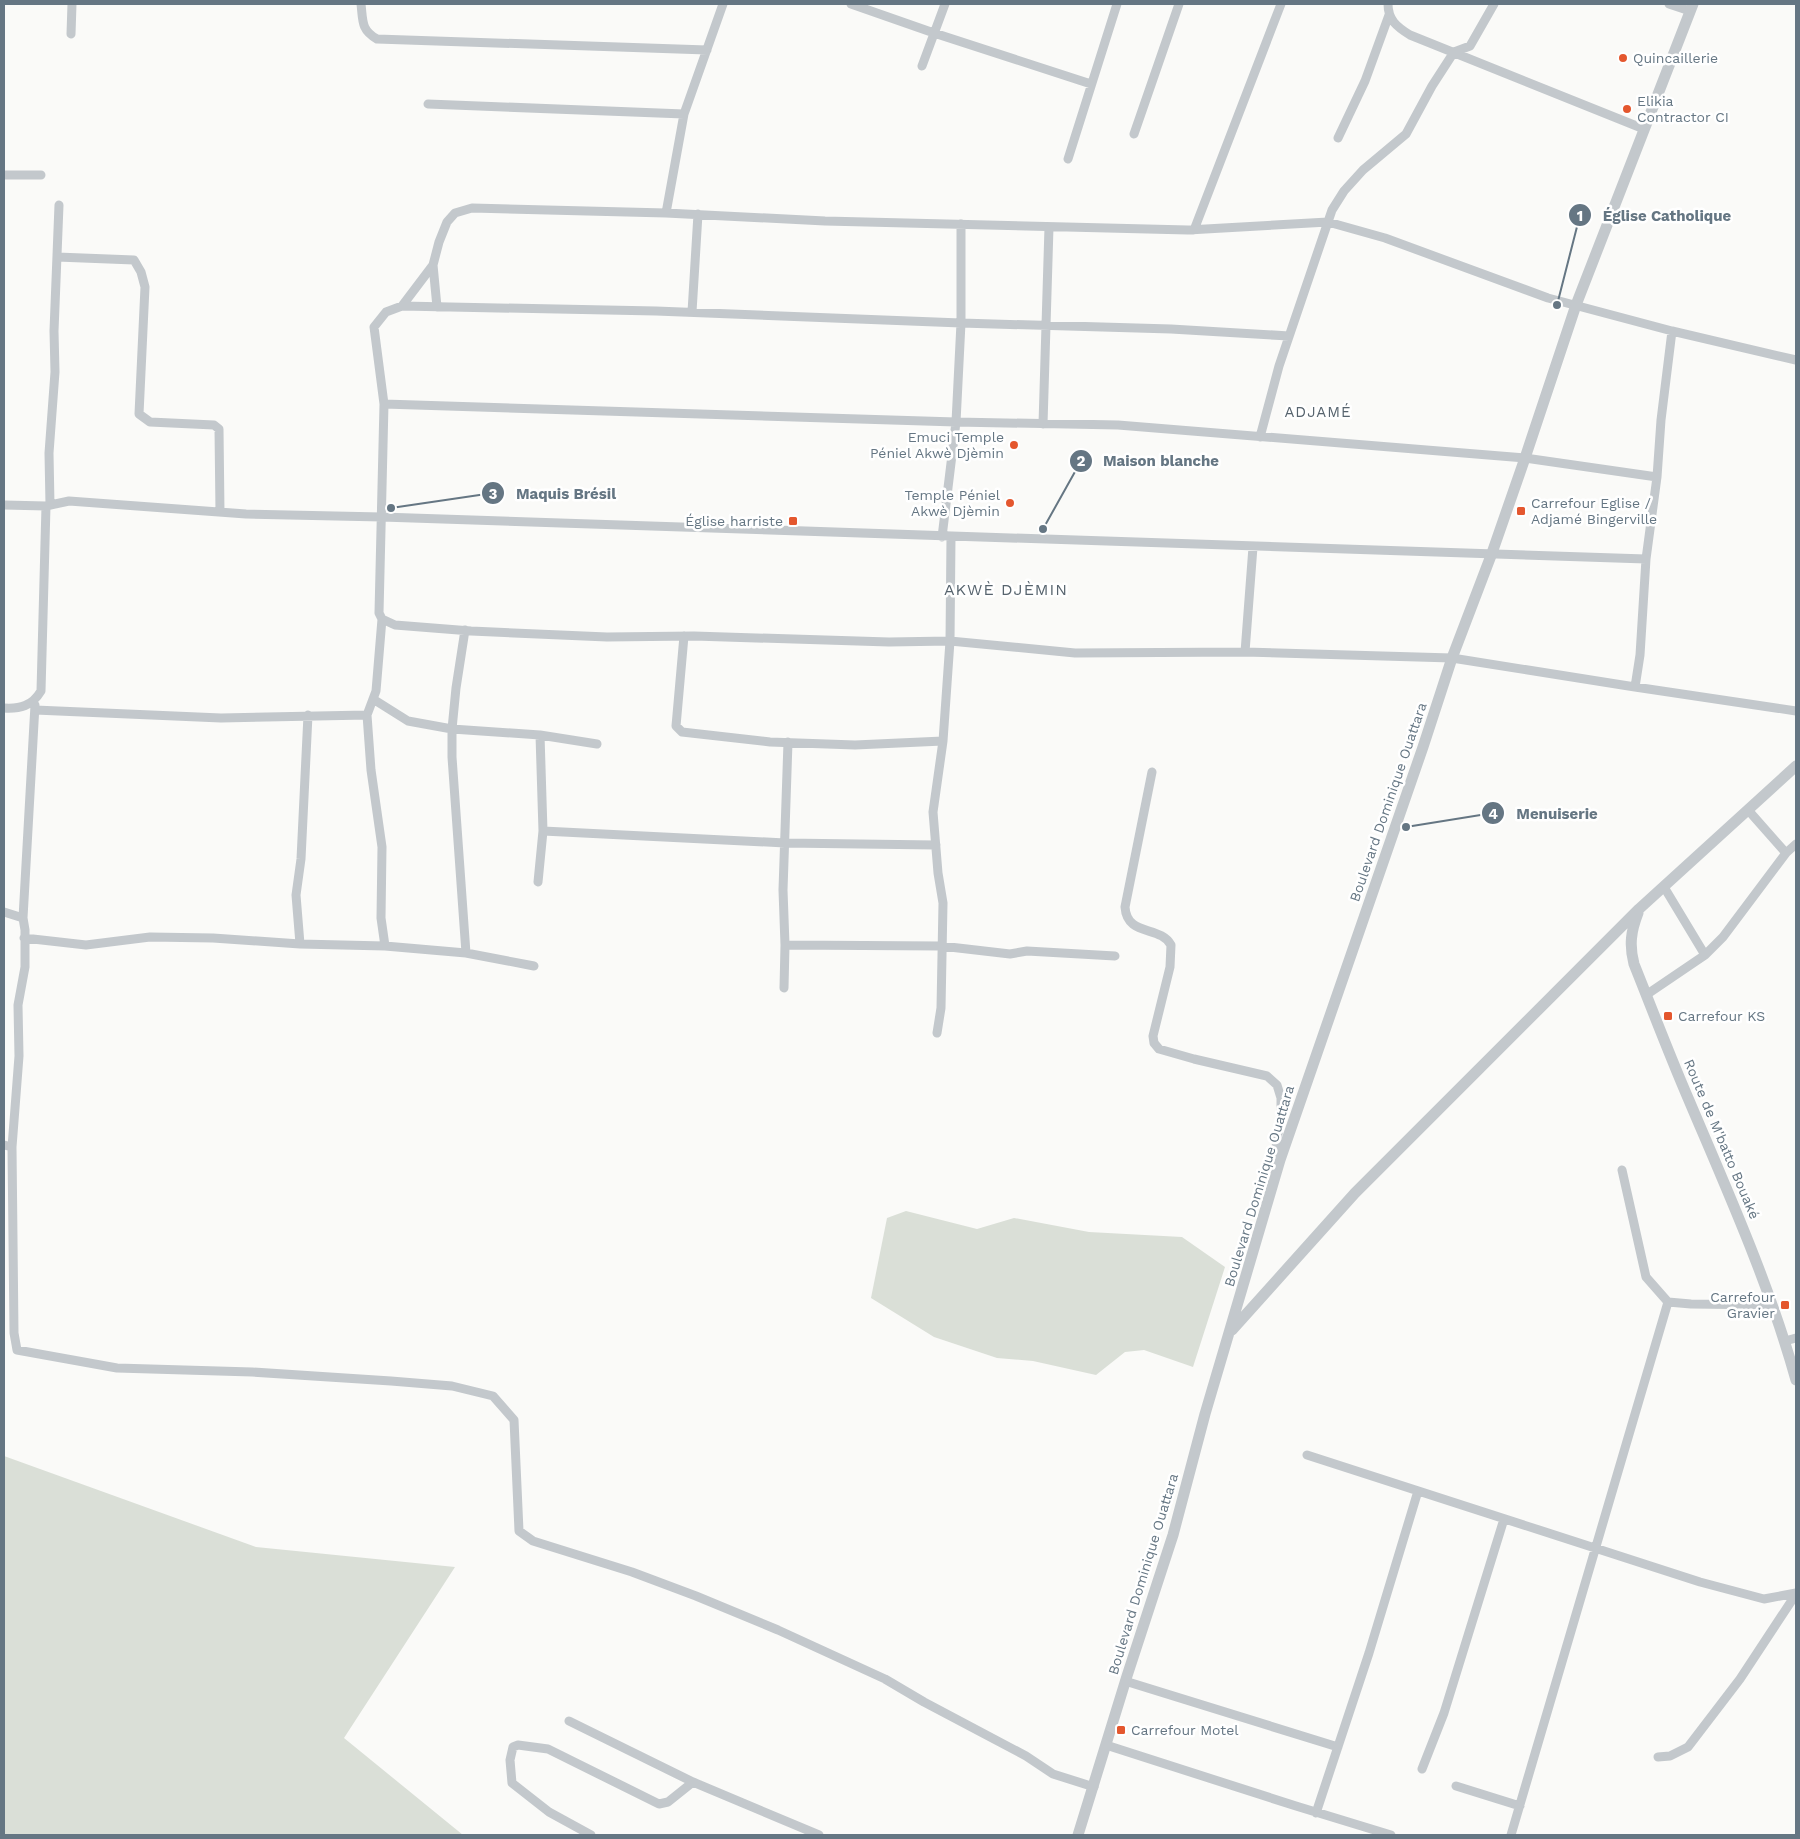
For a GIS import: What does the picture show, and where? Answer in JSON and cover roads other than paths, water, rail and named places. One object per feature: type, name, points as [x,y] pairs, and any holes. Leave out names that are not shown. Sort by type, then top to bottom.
[{"type":"street","points":[[70,34],[72,4]]},
{"type":"street","points":[[361,4],[363,26],[370,35],[377,39],[707,50]]},
{"type":"street","points":[[666,212],[684,114],[723,4]]},
{"type":"street","points":[[851,4],[934,34],[1092,84]]},
{"type":"street","points":[[922,66],[945,4]]},
{"type":"street","points":[[1068,159],[1117,4]]},
{"type":"street","points":[[1134,134],[1179,4]]},
{"type":"street","points":[[1194,230],[1281,4]]},
{"type":"street","points":[[1388,4],[1389,15],[1395,26],[1410,35],[1644,129]]},
{"type":"street","points":[[1260,438],[1280,366],[1328,222],[1344,190],[1363,170],[1406,134],[1432,86],[1454,52],[1470,46],[1494,4]]},
{"type":"street","points":[[1669,4],[1691,7]]},
{"type":"street","name":"Boulevard Dominique Ouattara","points":[[1078,1835],[1173,1535],[1205,1414],[1280,1160],[1452,658],[1492,553],[1525,458],[1576,305],[1691,7]]},
{"type":"street","points":[[1338,138],[1365,81],[1389,15]]},
{"type":"street","points":[[428,104],[684,114]]},
{"type":"street","points":[[4,175],[41,175]]},
{"type":"street","points":[[59,205],[54,331],[55,372],[48,453],[48,506],[41,691],[36,700],[35,710],[22,918],[25,967],[18,1005],[19,1056],[8,1146],[14,1333],[17,1350],[117,1368],[252,1372],[391,1381],[452,1386],[493,1396],[514,1420],[519,1531],[533,1541],[632,1572],[778,1630],[885,1679],[1026,1756],[1053,1774],[1094,1787]]},
{"type":"street","points":[[436,307],[433,265],[446,222],[455,214],[472,208],[666,212],[824,221],[1194,230],[1328,222],[1385,238],[1548,298],[1672,331],[1796,360]]},
{"type":"street","points":[[692,312],[698,214]]},
{"type":"street","points":[[937,1032],[941,1017],[943,903],[933,812],[943,741],[950,641],[947,537],[962,323],[962,224]]},
{"type":"street","points":[[1043,424],[1049,226]]},
{"type":"street","points":[[57,257],[134,260],[141,272],[145,287],[139,414],[150,422],[214,425],[219,429],[220,512]]},
{"type":"street","points":[[402,306],[433,265]]},
{"type":"street","points":[[385,946],[382,918],[382,847],[371,770],[367,715],[376,691],[382,619],[379,613],[384,404],[374,327],[382,315],[402,306],[692,312],[1171,329],[1290,336]]},
{"type":"street","points":[[1635,687],[1640,655],[1646,559],[1657,478],[1661,420],[1672,331]]},
{"type":"street","points":[[384,404],[956,422],[1118,425],[1525,458],[1657,478]]},
{"type":"street","points":[[4,505],[48,506],[69,501],[291,516],[382,517],[1646,559]]},
{"type":"street","points":[[1245,652],[1253,547]]},
{"type":"street","points":[[382,619],[395,625],[607,637],[684,636],[880,642],[950,641],[1075,653],[1245,652],[1452,658],[1635,687],[1722,698],[1796,711]]},
{"type":"street","points":[[465,630],[456,688],[452,729],[452,757],[466,953]]},
{"type":"street","points":[[684,636],[676,726],[682,732],[788,742],[855,745],[943,741]]},
{"type":"street","points":[[373,698],[408,721],[452,729],[540,735],[597,744]]},
{"type":"street","points":[[4,708],[26,706],[36,700]]},
{"type":"street","points":[[35,710],[221,718],[367,715]]},
{"type":"street","points":[[300,944],[296,895],[301,859],[308,715]]},
{"type":"street","points":[[538,882],[543,831],[540,735]]},
{"type":"street","points":[[784,988],[783,890],[788,742]]},
{"type":"street","points":[[1230,1332],[1355,1193],[1639,909],[1796,766]]},
{"type":"street","points":[[1152,772],[1125,907],[1132,924],[1167,939],[1171,945],[1170,967],[1153,1036],[1154,1043],[1159,1049],[1267,1076],[1277,1085],[1281,1098],[1281,1115],[1276,1147],[1280,1160]]},
{"type":"street","points":[[1748,810],[1786,853]]},
{"type":"street","points":[[543,831],[785,843],[936,845]]},
{"type":"street","points":[[1646,995],[1705,955],[1723,937],[1786,853],[1796,844]]},
{"type":"street","points":[[1664,887],[1705,955]]},
{"type":"street","name":"Route de M'batto Bouaké","points":[[1639,909],[1633,926],[1630,951],[1687,1096],[1734,1205],[1772,1305],[1791,1340],[1796,1380]]},
{"type":"street","points":[[4,912],[22,918]]},
{"type":"street","points":[[24,938],[86,945],[150,937],[385,946],[466,953],[534,966]]},
{"type":"street","points":[[785,946],[941,946],[1010,954],[1027,951],[1114,956]]},
{"type":"street","points":[[1622,1170],[1646,1277],[1668,1302],[1772,1305]]},
{"type":"street","points":[[1511,1835],[1668,1302]]},
{"type":"street","points":[[1307,1455],[1700,1582],[1764,1599],[1796,1593]]},
{"type":"street","points":[[1316,1813],[1369,1653],[1418,1491]]},
{"type":"street","points":[[1422,1769],[1444,1713],[1504,1519]]},
{"type":"street","points":[[1658,1757],[1670,1756],[1688,1747],[1740,1679],[1796,1593]]},
{"type":"street","points":[[1126,1681],[1338,1747]]},
{"type":"street","points":[[568,1721],[693,1782],[819,1835]]},
{"type":"street","points":[[591,1835],[549,1812],[512,1783],[510,1760],[513,1748],[518,1745],[548,1749],[659,1804],[668,1802],[693,1782]]},
{"type":"street","points":[[1106,1745],[1390,1835]]},
{"type":"street","points":[[1456,1786],[1520,1806]]},
{"type":"place","name":"Quincaillerie","points":[[1623,58]]},
{"type":"place","name":"Elikia Contractor CI","points":[[1627,109]]},
{"type":"place","name":"Église Catholique","points":[[1557,305]]},
{"type":"place","name":"Emuci Temple Péniel Akwè Djèmin","points":[[1014,445]]},
{"type":"place","name":"Temple Péniel Akwè Djèmin","points":[[1010,503]]},
{"type":"place","name":"Maquis Brésil","points":[[391,508]]},
{"type":"place","name":"Carrefour Eglise / Adjamé Bingerville","points":[[1521,511]]},
{"type":"place","name":"Église harriste","points":[[793,521]]},
{"type":"place","name":"Maison blanche","points":[[1043,529]]},
{"type":"place","name":"Menuiserie","points":[[1406,827]]},
{"type":"place","name":"Carrefour KS","points":[[1668,1016]]},
{"type":"place","name":"Carrefour Gravier","points":[[1785,1305]]},
{"type":"place","name":"Carrefour Motel","points":[[1121,1730]]},
{"type":"district","name":"ADJAMÉ","points":[[1318,412]]},
{"type":"district","name":"AKWÈ DJÈMIN","points":[[1006,589]]}]
